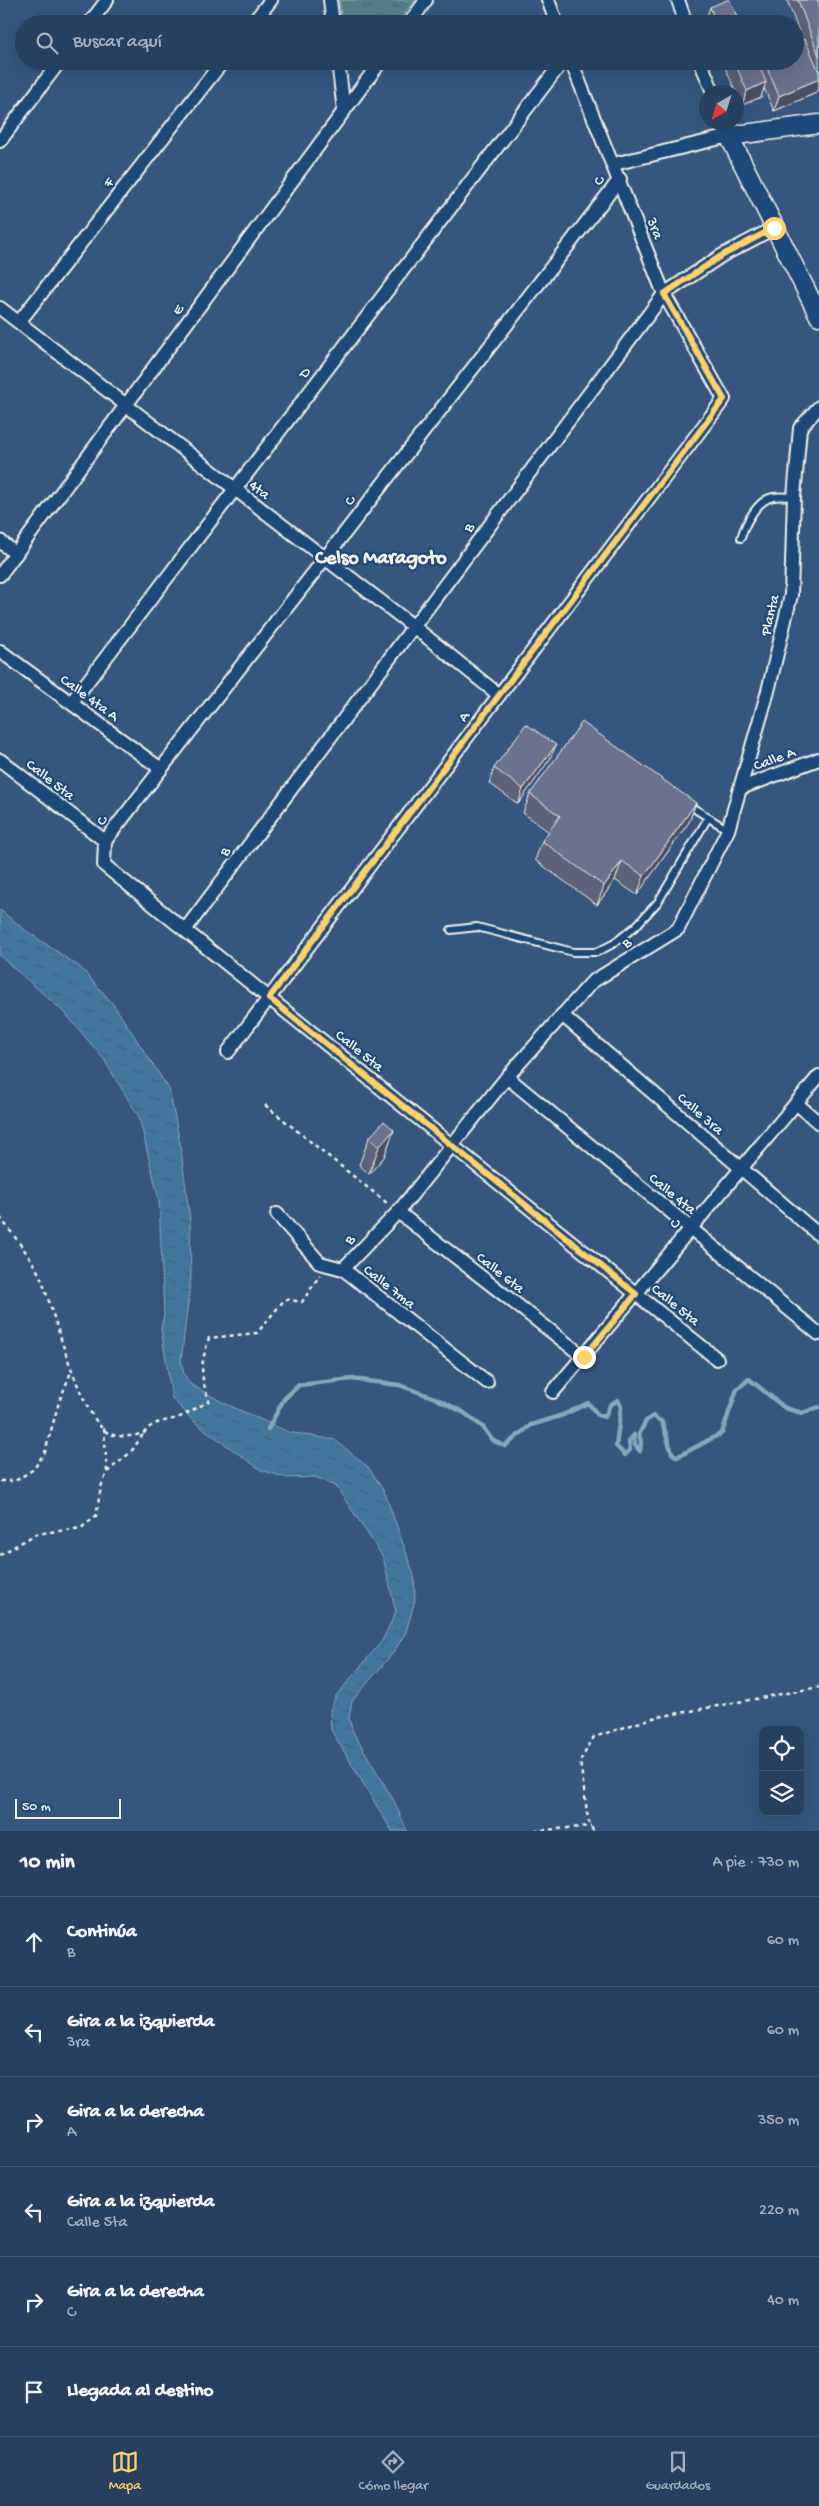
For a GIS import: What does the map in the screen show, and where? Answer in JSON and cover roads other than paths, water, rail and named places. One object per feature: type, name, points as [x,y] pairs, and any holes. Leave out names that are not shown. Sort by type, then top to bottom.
[{"type":"street","points":[[96,15],[107,0]]},
{"type":"street","points":[[259,15],[270,0]]},
{"type":"street","points":[[330,0],[332,15]]},
{"type":"street","points":[[415,15],[426,0]]},
{"type":"street","points":[[548,0],[554,15]]},
{"type":"street","points":[[678,0],[683,15]]},
{"type":"street","points":[[0,141],[53,70]]},
{"type":"street","name":"F","points":[[19,322],[216,70]]},
{"type":"street","points":[[339,70],[344,111]]},
{"type":"street","name":"E","points":[[0,575],[374,70]]},
{"type":"street","name":"D","points":[[71,704],[556,70]]},
{"type":"street","name":"3ra","points":[[575,70],[620,179],[664,294],[724,399]]},
{"type":"street","points":[[703,70],[709,85]]},
{"type":"street","points":[[744,128],[819,124]]},
{"type":"street","points":[[614,164],[724,130]]},
{"type":"street","points":[[727,130],[774,228],[819,316]]},
{"type":"street","name":"C","points":[[104,841],[620,179]]},
{"type":"street","name":"B","points":[[185,930],[664,294],[721,256],[774,228]]},
{"type":"street","name":"4ta","points":[[0,308],[125,406],[414,626],[499,695]]},
{"type":"street","name":"A","points":[[228,1052],[724,399]]},
{"type":"street","name":"Planta","points":[[728,830],[751,743],[768,691],[791,595],[794,497],[800,428],[819,407]]},
{"type":"street","points":[[0,542],[16,554]]},
{"type":"street","name":"Calle 4ta A","points":[[0,651],[161,769]]},
{"type":"street","name":"Calle A","points":[[740,788],[819,759]]},
{"type":"street","name":"Calle 5ta","points":[[0,760],[104,841],[104,865],[717,1358]]},
{"type":"street","name":"B","points":[[343,1269],[398,1212],[506,1077],[592,982],[678,929],[728,830]]},
{"type":"street","name":"Calle 3ra","points":[[562,1015],[819,1235]]},
{"type":"street","name":"C","points":[[553,1392],[819,1076]]},
{"type":"street","name":"Calle 4ta","points":[[506,1077],[819,1334]]},
{"type":"street","points":[[796,1103],[819,1123]]},
{"type":"street","name":"Calle 6ta","points":[[398,1212],[584,1357]]},
{"type":"street","name":"Calle 7ma","points":[[277,1214],[320,1263],[343,1269],[487,1382]]},
{"type":"lane","points":[[742,538],[744,526],[762,502],[771,498],[794,497]]},
{"type":"lane","points":[[683,801],[728,830]]},
{"type":"lane","points":[[450,930],[477,927],[573,952],[597,952],[613,944],[636,926],[658,902],[708,818]]},
{"type":"water","points":[[0,910],[28,932],[81,968],[113,1004],[169,1089],[180,1143],[190,1220],[191,1277],[181,1361],[184,1374],[190,1384],[224,1403],[288,1432],[335,1440],[368,1467],[385,1493],[414,1575],[415,1600],[406,1632],[393,1653],[352,1701],[349,1718],[353,1732],[394,1801],[407,1831],[392,1831],[331,1730],[330,1711],[336,1696],[382,1641],[396,1612],[383,1557],[336,1486],[315,1477],[287,1478],[261,1470],[193,1421],[172,1398],[161,1329],[164,1315],[159,1200],[139,1117],[103,1058],[65,1013],[0,956]]},
{"type":"waterway","points":[[268,1429],[284,1399],[299,1385],[352,1379],[399,1385],[435,1398],[463,1412],[483,1427],[492,1440],[505,1446],[531,1425],[563,1415],[588,1403],[598,1415],[605,1417],[610,1405],[618,1400],[621,1407],[616,1446],[625,1455],[630,1450],[629,1441],[634,1435],[635,1445],[640,1451],[641,1442],[639,1434],[646,1421],[653,1416],[662,1422],[672,1453],[677,1457],[722,1433],[737,1389],[749,1379],[785,1408],[802,1413],[819,1407]]},
{"type":"district","name":"Celso Maragoto","points":[[381,556]]}]
